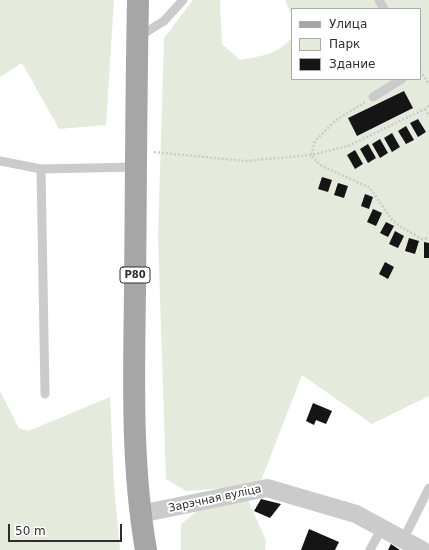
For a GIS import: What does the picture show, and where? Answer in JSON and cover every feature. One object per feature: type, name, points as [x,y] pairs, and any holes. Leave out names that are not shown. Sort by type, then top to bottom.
[{"type":"main road","name":"Р80","points":[[138,0],[134,383],[135,460],[140,514],[146,550]]},
{"type":"street","name":"Зарэчная вуліца","points":[[140,514],[267,488],[356,514],[422,550]]},
{"type":"lane","points":[[137,38],[164,21],[183,0]]},
{"type":"lane","points":[[373,97],[400,80]]},
{"type":"lane","points":[[0,161],[41,169],[136,159]]},
{"type":"lane","points":[[41,169],[45,394]]},
{"type":"lane","points":[[404,540],[429,488]]},
{"type":"lane","points":[[370,550],[382,528]]},
{"type":"path","points":[[421,72],[429,84]]},
{"type":"path","points":[[311,155],[315,141],[335,121],[373,97]]},
{"type":"path","points":[[136,159],[246,161],[311,155],[348,146],[429,105]]},
{"type":"path","points":[[425,108],[429,116]]},
{"type":"path","points":[[311,155],[320,166],[370,188],[392,220],[401,227],[422,239],[429,238]]},
{"type":"green space","points":[[0,0],[114,0],[106,125],[59,129],[22,63],[0,77]]},
{"type":"green space","points":[[193,0],[221,0],[222,44],[240,60],[268,54],[281,48],[291,38],[291,80],[421,80],[421,8],[291,8],[291,14],[285,0],[429,0],[429,396],[372,424],[302,375],[259,486],[186,491],[166,479],[158,237],[164,38]]},
{"type":"green space","points":[[0,391],[19,428],[28,431],[110,397],[114,485],[120,550],[0,550]]},
{"type":"green space","points":[[247,498],[266,540],[265,550],[181,550],[181,524],[200,509]]},
{"type":"building","points":[[404,91],[413,108],[357,136],[348,118]]},
{"type":"building","points":[[418,119],[426,132],[418,137],[410,123]]},
{"type":"building","points":[[406,126],[414,140],[406,144],[398,131]]},
{"type":"building","points":[[392,133],[400,147],[392,152],[384,138]]},
{"type":"building","points":[[380,139],[388,153],[380,158],[372,144]]},
{"type":"building","points":[[368,144],[376,158],[368,163],[360,149]]},
{"type":"building","points":[[355,150],[363,164],[355,169],[347,155]]},
{"type":"building","points":[[322,177],[332,180],[328,192],[318,189]]},
{"type":"building","points":[[338,183],[348,186],[344,198],[334,195]]},
{"type":"building","points":[[365,194],[373,197],[369,209],[361,206]]},
{"type":"building","points":[[373,209],[382,213],[376,226],[367,222]]},
{"type":"building","points":[[386,222],[394,226],[388,237],[380,233]]},
{"type":"building","points":[[395,231],[404,236],[398,248],[389,244]]},
{"type":"building","points":[[409,238],[419,241],[415,254],[405,251]]},
{"type":"building","points":[[424,242],[429,243],[429,258],[424,258]]},
{"type":"building","points":[[385,262],[394,267],[388,279],[379,274]]},
{"type":"building","points":[[313,403],[332,411],[326,424],[316,420],[314,425],[306,421]]},
{"type":"building","points":[[261,499],[281,504],[270,518],[254,511]]},
{"type":"building","points":[[309,529],[339,542],[335,550],[301,550]]},
{"type":"building","points":[[391,544],[400,550],[388,550]]}]
